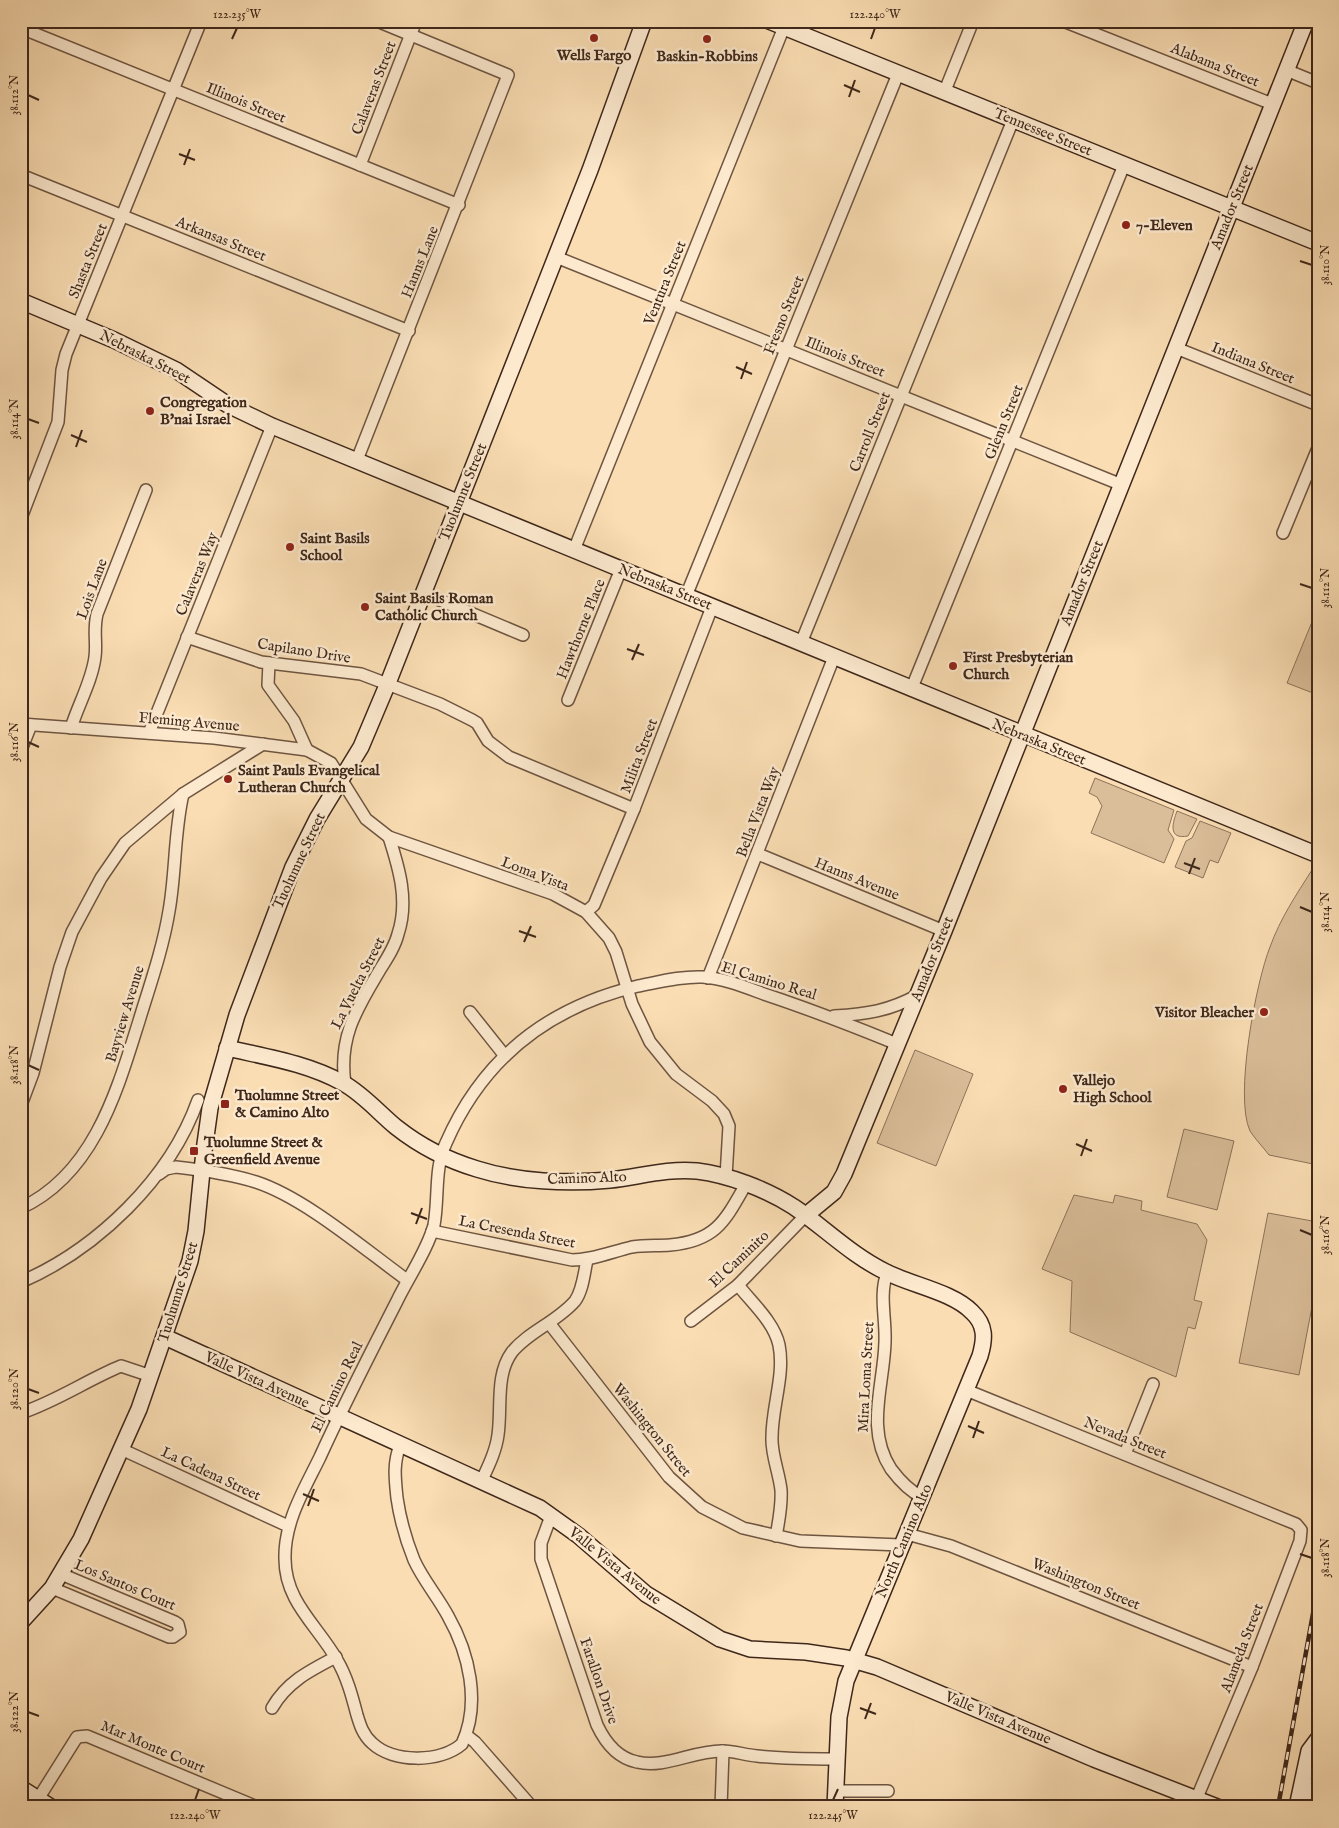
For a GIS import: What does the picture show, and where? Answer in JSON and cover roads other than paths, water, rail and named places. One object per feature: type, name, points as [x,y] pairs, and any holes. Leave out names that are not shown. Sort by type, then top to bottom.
[{"type":"street","name":"Shasta Street","points":[[21,518],[58,422],[62,370],[78,325],[201,21]]},
{"type":"street","points":[[377,21],[411,35]]},
{"type":"street","name":"Calaveras Street","points":[[360,165],[416,21]]},
{"type":"street","name":"Tuolumne Street","points":[[21,1622],[52,1588],[81,1539],[121,1450],[151,1376],[193,1249],[210,1108],[227,1048],[288,879],[317,819],[361,747],[388,683],[556,256],[644,21]]},
{"type":"street","name":"Tennessee Street","points":[[769,21],[1318,243]]},
{"type":"street","points":[[944,93],[973,21]]},
{"type":"street","name":"Alabama Street","points":[[1064,21],[1272,104]]},
{"type":"street","name":"Amador Street","points":[[805,1216],[830,1195],[839,1183],[918,995],[1306,21]]},
{"type":"street","name":"Ventura Street","points":[[574,550],[784,27]]},
{"type":"street","name":"Illinois Street","points":[[21,28],[459,205]]},
{"type":"street","name":"Hanns Lane","points":[[357,460],[459,205],[508,75],[411,35]]},
{"type":"street","points":[[1286,70],[1318,83]]},
{"type":"street","name":"Fresno Street","points":[[686,596],[898,74]]},
{"type":"street","name":"Carroll Street","points":[[801,643],[1013,120]]},
{"type":"street","name":"Glenn Street","points":[[911,690],[1124,165]]},
{"type":"street","name":"Arkansas Street","points":[[21,175],[409,331]]},
{"type":"street","name":"Illinois Street","points":[[556,256],[1122,485]]},
{"type":"street","name":"Nebraska Street","points":[[21,301],[176,370],[228,405],[272,426],[911,690],[1318,855]]},
{"type":"street","name":"Indiana Street","points":[[1176,348],[1318,405]]},
{"type":"street","name":"Calaveras Way","points":[[149,733],[272,426]]},
{"type":"street","points":[[1283,533],[1318,448]]},
{"type":"street","name":"Lois Lane","points":[[71,728],[92,672],[95,656],[93,630],[97,614],[146,490]]},
{"type":"street","name":"Hawthorne Place","points":[[568,700],[621,569]]},
{"type":"street","points":[[423,593],[523,635]]},
{"type":"street","name":"Milita Street","points":[[586,912],[594,905],[634,809],[712,607]]},
{"type":"street","name":"Capilano Drive","points":[[187,637],[269,663],[361,674],[388,683],[440,704],[472,720],[477,724],[488,741],[509,757],[634,809]]},
{"type":"street","name":"Bella Vista Way","points":[[708,978],[834,657]]},
{"type":"street","points":[[269,663],[268,685],[294,721],[307,750]]},
{"type":"street","points":[[21,750],[26,724]]},
{"type":"street","name":"Fleming Avenue","points":[[26,724],[149,733],[307,750],[331,763],[341,779]]},
{"type":"street","points":[[21,1105],[34,1073],[60,967],[72,932],[87,902],[125,843],[183,794],[263,744]]},
{"type":"street","name":"Loma Vista","points":[[341,779],[366,819],[389,837],[553,894],[586,912],[609,938],[616,952],[640,1023],[664,1062],[724,1114],[729,1126],[726,1177]]},
{"type":"street","name":"Bayview Avenue","points":[[21,1208],[46,1193],[63,1179],[98,1134],[106,1117],[122,1074],[164,936],[173,884],[177,818],[183,794]]},
{"type":"street","name":"La Vuelta Street","points":[[345,1084],[343,1053],[352,1020],[392,949],[401,924],[402,892],[389,837]]},
{"type":"street","name":"Hanns Avenue","points":[[758,854],[944,931]]},
{"type":"street","name":"El Camino Real","points":[[466,1735],[462,1744],[446,1753],[417,1757],[401,1757],[386,1752],[373,1744],[364,1734],[346,1676],[336,1657],[301,1611],[290,1590],[284,1562],[288,1526],[338,1417],[432,1231],[441,1156],[445,1143],[470,1098],[505,1056],[547,1021],[580,1005],[628,989],[671,979],[708,978],[734,984],[830,1017],[897,1044]]},
{"type":"street","points":[[830,1017],[896,1007],[918,995]]},
{"type":"street","points":[[470,1012],[505,1056]]},
{"type":"street","name":"Camino Alto","points":[[227,1048],[294,1063],[325,1074],[345,1084],[398,1128],[441,1156],[479,1170],[536,1179],[608,1180],[683,1170],[726,1177],[746,1184],[793,1206],[846,1248],[887,1273],[947,1297]]},
{"type":"street","points":[[159,1174],[190,1124],[198,1100]]},
{"type":"street","points":[[21,1282],[39,1275],[90,1240],[112,1222],[159,1174],[166,1169],[176,1167],[255,1182],[286,1195],[407,1280]]},
{"type":"street","name":"La Cresenda Street","points":[[432,1231],[572,1260],[587,1260],[632,1247],[688,1243],[706,1237],[728,1217],[746,1184]]},
{"type":"street","name":"El Caminito","points":[[691,1321],[738,1285],[805,1216]]},
{"type":"street","points":[[482,1482],[498,1436],[501,1383],[505,1364],[512,1352],[525,1339],[549,1323],[575,1300],[582,1284],[587,1260]]},
{"type":"street","name":"Mira Loma Street","points":[[887,1273],[882,1286],[885,1336],[876,1413],[878,1441],[883,1455],[895,1474],[908,1488],[922,1497]]},
{"type":"street","points":[[738,1285],[775,1332],[779,1345],[779,1375],[772,1440],[781,1490],[782,1510],[776,1536]]},
{"type":"street","name":"North Camino Alto","points":[[835,1807],[839,1717],[846,1681],[980,1356],[984,1332],[971,1310],[947,1297]]},
{"type":"street","name":"Washington Street","points":[[549,1323],[604,1395],[681,1489],[702,1507],[720,1517],[743,1528],[800,1541],[904,1540],[951,1546],[1252,1667]]},
{"type":"street","name":"Valle Vista Avenue","points":[[165,1337],[482,1482],[551,1516],[579,1536],[646,1594],[720,1639],[750,1649],[806,1652],[877,1667],[1195,1802],[1217,1807]]},
{"type":"street","points":[[21,1413],[53,1401],[101,1374],[121,1366],[151,1376]]},
{"type":"street","points":[[1125,1454],[1153,1384]]},
{"type":"street","name":"Nevada Street","points":[[966,1390],[1272,1515]]},
{"type":"street","points":[[400,1445],[394,1471],[400,1516],[415,1561],[448,1615],[468,1662],[470,1708],[466,1735],[475,1742],[532,1807]]},
{"type":"street","name":"La Cadena Street","points":[[121,1450],[288,1526]]},
{"type":"street","name":"Alameda Street","points":[[1195,1802],[1252,1667],[1302,1536],[1301,1530],[1296,1524],[1272,1515]]},
{"type":"street","name":"Farallon Drive","points":[[551,1516],[541,1543],[541,1559],[597,1724],[608,1744],[627,1759],[649,1764],[700,1752],[723,1751],[802,1760],[836,1758]]},
{"type":"street","name":"Los Santos Court","points":[[52,1588],[169,1636],[173,1637],[180,1632],[178,1624],[174,1622],[61,1574]]},
{"type":"street","points":[[272,1708],[281,1693],[291,1683],[336,1657]]},
{"type":"street","name":"Mar Monte Court","points":[[35,1802],[76,1737],[87,1736],[257,1807]]},
{"type":"street","points":[[1297,1807],[1310,1752],[1318,1739]]},
{"type":"street","points":[[721,1807],[723,1751]]},
{"type":"street","points":[[1312,1807],[1318,1779]]},
{"type":"street","points":[[21,1788],[35,1802],[51,1807]]},
{"type":"street","points":[[836,1791],[888,1791]]},
{"type":"railway","points":[[1278,1807],[1318,1586]]},
{"type":"place","name":"Wells Fargo","points":[[594,38]]},
{"type":"place","name":"Baskin-Robbins","points":[[707,39]]},
{"type":"place","name":"7-Eleven","points":[[1126,225]]},
{"type":"place","name":"Congregation B'nai Israel","points":[[150,411]]},
{"type":"place","name":"Saint Basils School","points":[[290,547]]},
{"type":"place","name":"Saint Basils Roman Catholic Church","points":[[365,607]]},
{"type":"place","name":"First Presbyterian Church","points":[[953,666]]},
{"type":"place","name":"Saint Pauls Evangelical Lutheran Church","points":[[228,779]]},
{"type":"place","name":"Visitor Bleacher","points":[[1264,1012]]},
{"type":"place","name":"Vallejo High School","points":[[1063,1089]]},
{"type":"place","name":"Tuolumne Street & Camino Alto","points":[[225,1104]]},
{"type":"place","name":"Tuolumne Street & Greenfield Avenue","points":[[194,1151]]}]
